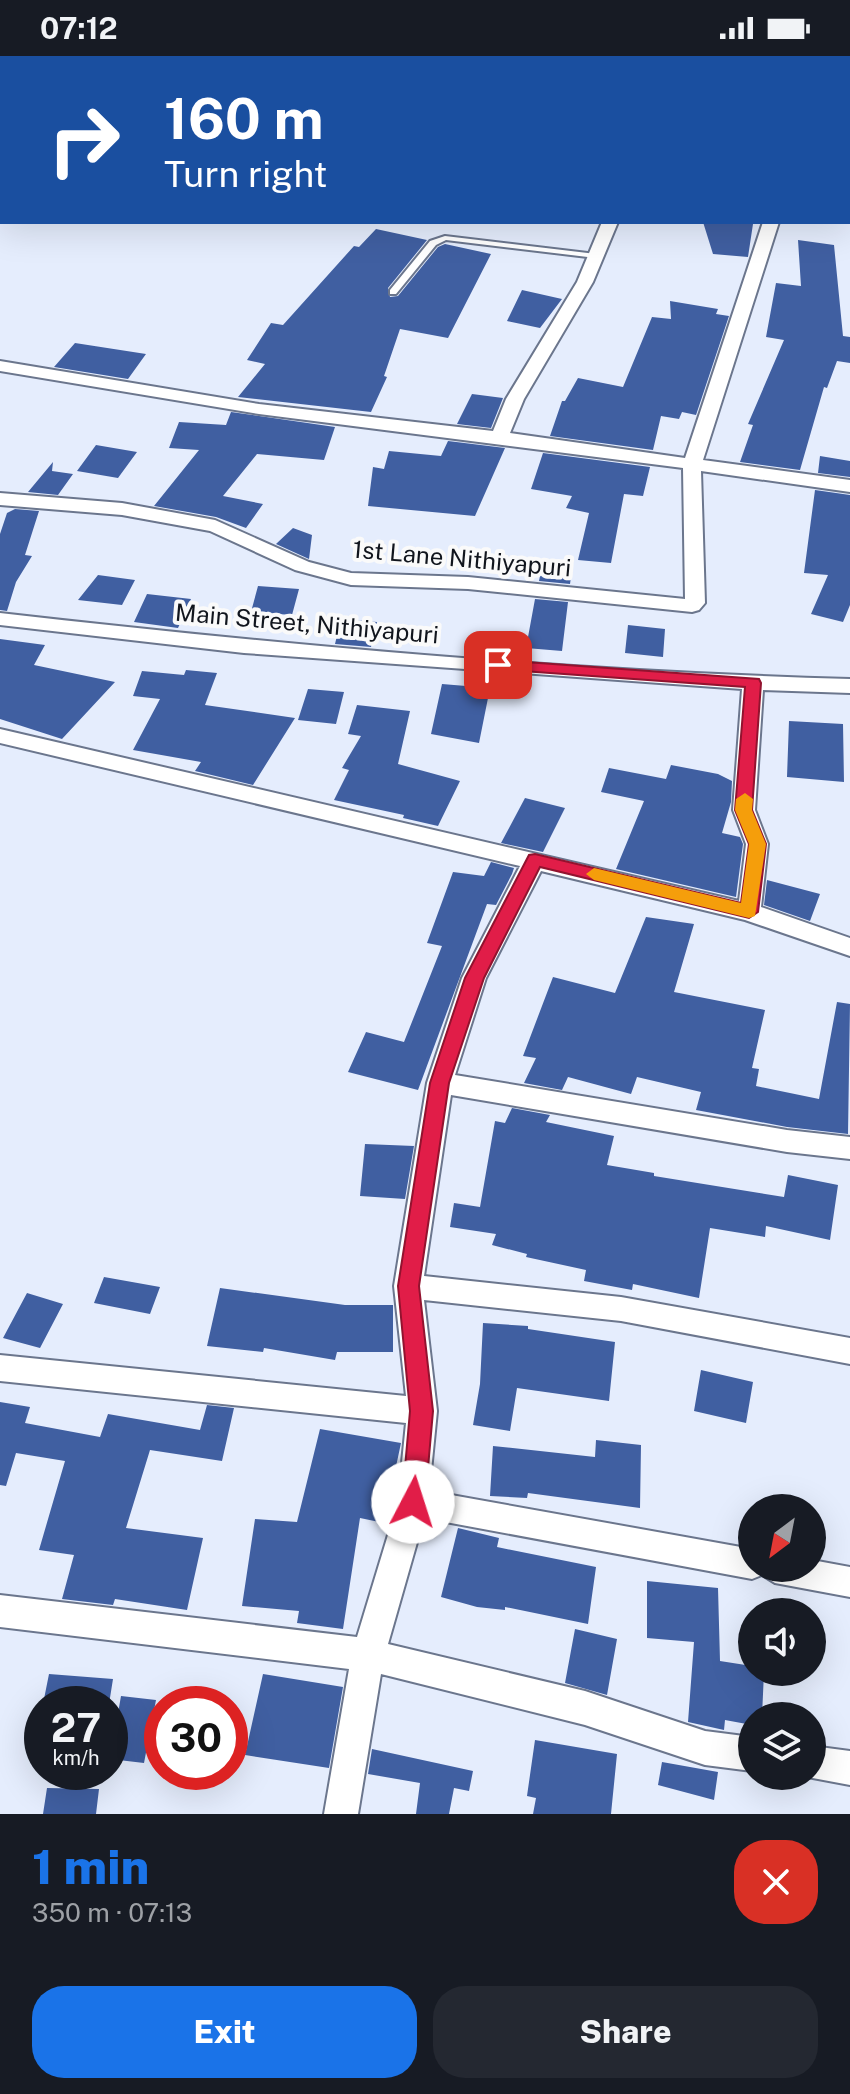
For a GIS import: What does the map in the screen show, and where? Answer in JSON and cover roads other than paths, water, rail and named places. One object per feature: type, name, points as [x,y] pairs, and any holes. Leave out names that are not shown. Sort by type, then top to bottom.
[{"type":"street","points":[[499,437],[515,399],[585,282],[609,224]]},
{"type":"street","points":[[692,465],[770,224]]},
{"type":"street","points":[[0,366],[259,409],[499,437],[850,486]]},
{"type":"street","name":"1st Lane Nithiyapuri","points":[[0,499],[122,509],[215,526],[302,566],[351,579],[468,583],[687,606],[695,603],[692,465]]},
{"type":"street","name":"Main Street, Nithiyapuri","points":[[0,619],[244,647],[753,683],[850,686]]},
{"type":"street","points":[[749,912],[757,844],[744,810],[753,683]]},
{"type":"street","points":[[0,736],[749,912],[850,947]]},
{"type":"street","points":[[341,1814],[368,1655],[413,1502],[422,1411],[408,1286],[440,1083],[474,978],[535,860]]},
{"type":"street","points":[[440,1083],[787,1141],[850,1148]]},
{"type":"street","points":[[408,1286],[621,1309],[850,1351]]},
{"type":"street","points":[[0,1368],[422,1411]]},
{"type":"street","points":[[413,1502],[738,1561]]},
{"type":"street","points":[[826,1578],[850,1582]]},
{"type":"street","points":[[0,1611],[368,1655],[585,1708],[705,1748],[738,1752]]},
{"type":"street","points":[[826,1765],[850,1768]]},
{"type":"lane","points":[[393,292],[433,243],[445,238],[596,256]]}]
